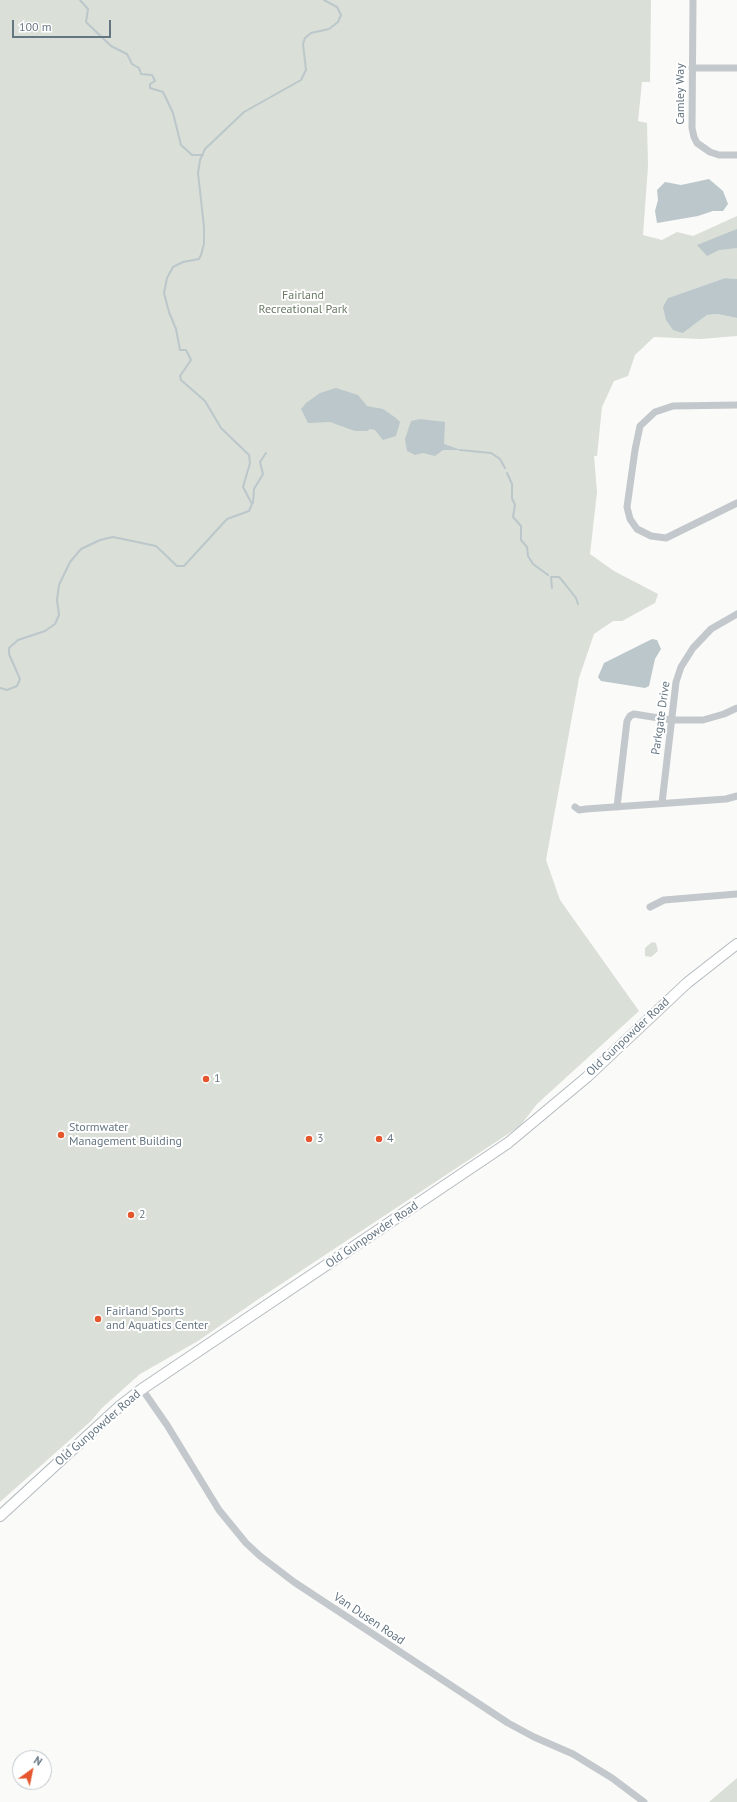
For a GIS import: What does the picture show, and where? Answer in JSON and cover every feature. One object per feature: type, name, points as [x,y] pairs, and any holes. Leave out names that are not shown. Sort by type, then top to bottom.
[{"type":"main road","name":"Old Gunpowder Road","points":[[0,1516],[120,1406],[142,1389],[508,1143],[587,1077],[687,983],[737,944]]},
{"type":"street","name":"Camley Way","points":[[693,0],[692,128],[694,137],[697,142],[710,152],[737,155]]},
{"type":"street","points":[[692,68],[737,68]]},
{"type":"street","points":[[737,405],[673,406],[655,412],[640,426],[634,450],[627,506],[630,519],[637,529],[651,536],[666,538],[737,503]]},
{"type":"street","name":"Parkgate Drive","points":[[662,803],[676,682],[681,667],[693,648],[711,629],[737,614]]},
{"type":"street","points":[[617,807],[627,721],[630,716],[634,714],[671,720],[703,720],[724,714],[737,708]]},
{"type":"street","points":[[575,807],[579,810],[726,799],[737,796]]},
{"type":"street","points":[[650,907],[664,900],[737,894]]},
{"type":"street","name":"Van Dusen Road","points":[[142,1389],[167,1425],[218,1510],[246,1543],[260,1556],[294,1582],[508,1723],[534,1737],[573,1754],[612,1778],[644,1802]]},
{"type":"green space","name":"Fairland Recreational Park","points":[[0,0],[651,0],[650,82],[642,82],[638,121],[647,123],[648,166],[643,235],[662,240],[677,232],[693,236],[737,216],[737,279],[725,278],[668,298],[683,333],[707,315],[717,314],[737,318],[737,336],[700,339],[654,337],[635,355],[628,376],[614,381],[602,407],[597,456],[594,456],[597,492],[590,554],[614,571],[658,594],[655,603],[622,621],[613,621],[594,634],[579,678],[546,860],[560,900],[639,1011],[537,1104],[520,1126],[257,1300],[198,1341],[140,1374],[102,1408],[91,1421],[0,1502]]},
{"type":"green space","points":[[652,942],[656,943],[658,951],[651,957],[645,956],[645,948]]},
{"type":"green space","points":[[737,1778],[737,1802],[709,1802]]},
{"type":"shaded area","points":[[709,179],[723,191],[728,204],[723,211],[713,211],[698,216],[657,223],[655,211],[658,200],[657,190],[665,182],[681,185]]},
{"type":"shaded area","points":[[737,229],[737,248],[719,250],[707,256],[697,245]]},
{"type":"shaded area","points":[[725,278],[737,279],[737,318],[717,314],[707,315],[683,333],[673,330],[666,320],[663,307],[668,298]]},
{"type":"shaded area","points":[[336,388],[358,395],[367,406],[383,409],[396,418],[400,422],[396,436],[383,440],[375,430],[370,429],[367,431],[355,431],[330,422],[308,423],[301,409],[306,403],[320,393]]},
{"type":"shaded area","points":[[420,419],[445,422],[444,444],[461,450],[443,450],[435,456],[423,453],[415,455],[407,451],[405,439],[411,421]]},
{"type":"shaded area","points":[[652,639],[657,640],[661,649],[655,659],[649,686],[645,688],[601,681],[598,677],[604,663]]},
{"type":"waterway","points":[[80,0],[88,9],[86,22],[111,46],[127,54],[132,64],[139,68],[141,74],[152,75],[155,81],[150,84],[150,88],[163,92],[173,113],[181,145],[192,155],[203,155]]},
{"type":"waterway","points":[[0,688],[7,690],[17,686],[20,679],[9,654],[9,648],[18,640],[45,631],[55,624],[59,615],[57,600],[59,585],[70,562],[81,549],[100,540],[113,537],[156,546],[177,566],[184,566],[227,519],[249,511],[252,504],[243,487],[250,463],[249,455],[221,428],[205,401],[181,380],[180,376],[191,360],[186,350],[180,350],[176,329],[169,312],[164,293],[167,278],[173,267],[183,262],[199,259],[201,255],[204,244],[204,227],[198,173],[200,160],[205,149],[244,112],[301,80],[306,70],[303,44],[305,38],[311,33],[329,29],[338,22],[341,15],[337,7],[324,0]]},
{"type":"waterway","points":[[460,450],[491,453],[500,459],[505,468]]},
{"type":"waterway","points":[[253,503],[254,489],[263,474],[260,462],[266,453]]},
{"type":"waterway","points":[[507,473],[512,484],[512,498],[515,505],[513,517],[521,526],[521,540],[527,547],[528,556],[533,564],[548,575]]},
{"type":"waterway","points":[[551,577],[559,577],[576,598],[578,604]]},
{"type":"waterway","points":[[551,577],[552,588]]},
{"type":"place","name":"1","points":[[206,1079]]},
{"type":"place","name":"Stormwater Management Building","points":[[61,1135]]},
{"type":"place","name":"3","points":[[309,1139]]},
{"type":"place","name":"4","points":[[379,1139]]},
{"type":"place","name":"2","points":[[131,1215]]},
{"type":"place","name":"Fairland Sports and Aquatics Center","points":[[98,1319]]}]
